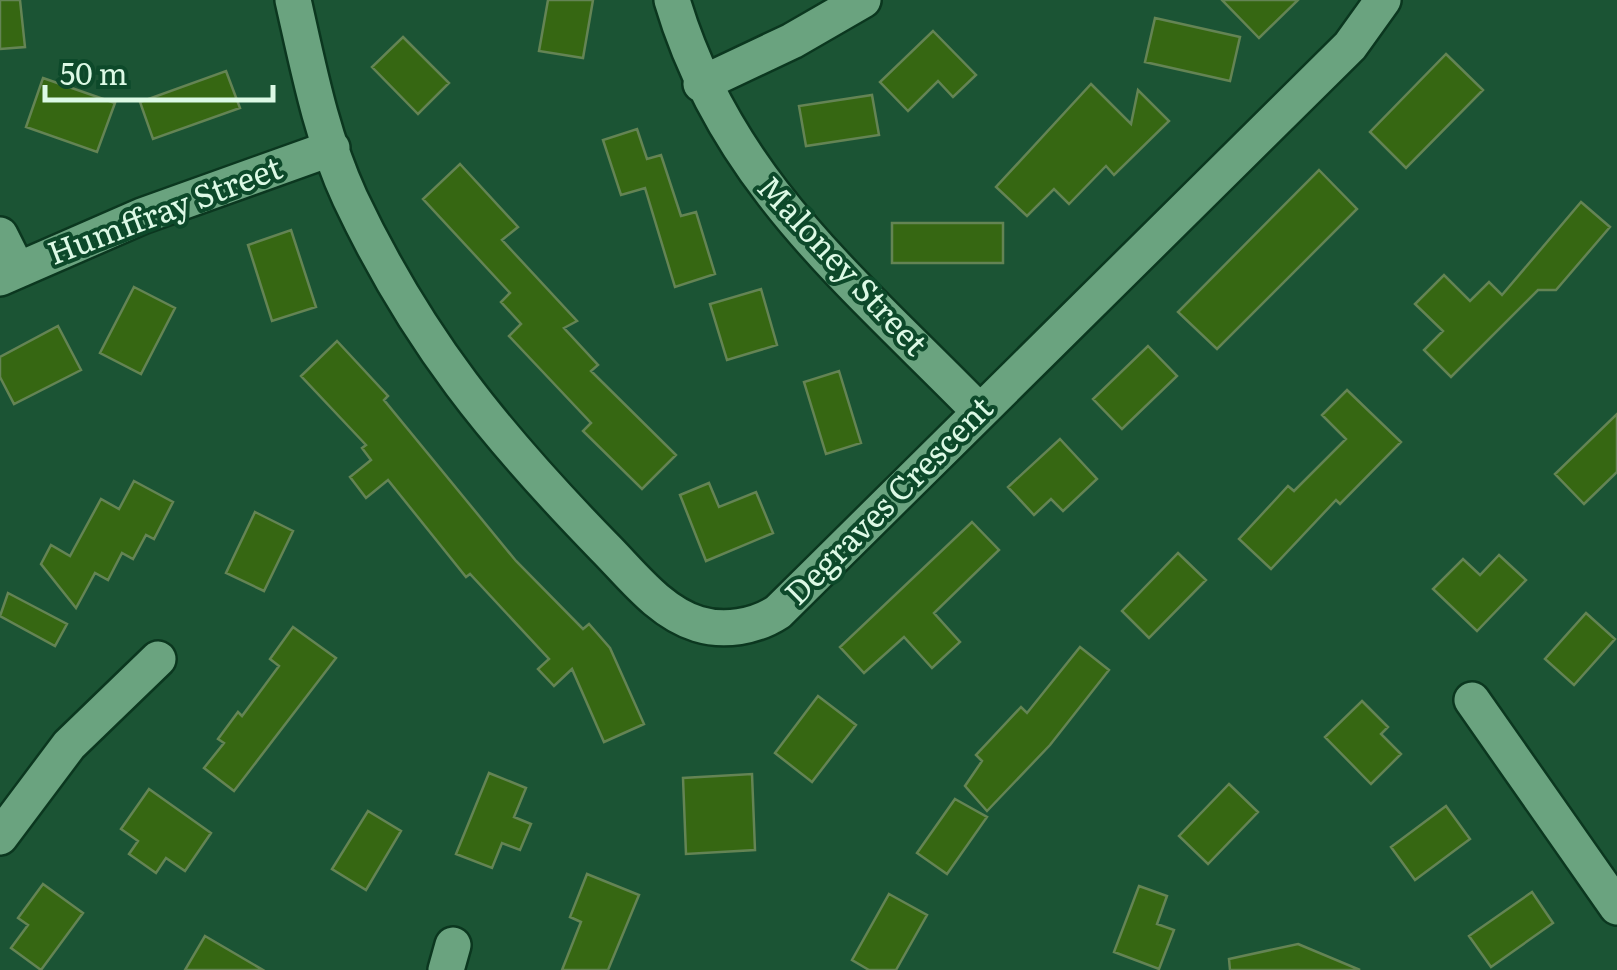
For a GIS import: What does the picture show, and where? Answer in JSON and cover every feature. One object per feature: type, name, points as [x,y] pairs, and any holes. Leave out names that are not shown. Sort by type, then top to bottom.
[{"type":"street","name":"Degraves Crescent","points":[[293,0],[332,148],[391,281],[473,405],[540,481],[658,602],[698,624],[742,628],[778,612],[1350,46],[1383,0]]},
{"type":"street","name":"Maloney Street","points":[[672,0],[701,84],[758,178],[806,235],[980,412]]},
{"type":"street","points":[[701,84],[792,41],[863,0]]},
{"type":"street","name":"Humffray Street","points":[[8,274],[142,216],[332,148]]},
{"type":"street","points":[[0,235],[8,274]]},
{"type":"street","points":[[0,838],[68,744],[158,659]]},
{"type":"street","points":[[1472,700],[1617,907]]},
{"type":"building","points":[[0,0],[20,0],[25,47],[0,49]]},
{"type":"building","points":[[548,0],[593,0],[583,58],[539,51]]},
{"type":"building","points":[[1222,0],[1298,0],[1259,38]]},
{"type":"building","points":[[1155,18],[1240,37],[1230,81],[1145,62]]},
{"type":"building","points":[[933,31],[976,75],[953,97],[938,81],[908,111],[880,82]]},
{"type":"building","points":[[403,37],[449,83],[418,114],[372,67]]},
{"type":"building","points":[[1446,54],[1483,90],[1406,168],[1370,132]]},
{"type":"building","points":[[226,71],[240,108],[153,139],[140,102]]},
{"type":"building","points":[[43,78],[115,103],[97,152],[26,127]]},
{"type":"building","points":[[1091,84],[1131,124],[1138,90],[1169,121],[1114,175],[1106,166],[1069,204],[1054,189],[1027,216],[996,187]]},
{"type":"building","points":[[872,95],[879,135],[806,146],[799,106]]},
{"type":"building","points":[[637,129],[647,159],[661,155],[681,216],[696,212],[715,274],[675,287],[645,188],[621,195],[603,140]]},
{"type":"building","points":[[460,164],[518,227],[502,240],[577,321],[564,328],[598,365],[591,371],[676,455],[642,489],[583,431],[591,423],[509,336],[521,324],[501,302],[510,293],[423,199]]},
{"type":"building","points":[[1319,170],[1357,209],[1217,349],[1178,312]]},
{"type":"building","points":[[1581,202],[1610,227],[1556,290],[1538,290],[1451,377],[1424,350],[1443,331],[1415,304],[1444,275],[1470,301],[1489,282],[1502,295]]},
{"type":"building","points":[[892,223],[1003,223],[1003,263],[892,263]]},
{"type":"building","points":[[291,230],[316,307],[272,321],[248,245]]},
{"type":"building","points":[[134,287],[175,308],[141,374],[100,353]]},
{"type":"building","points":[[761,289],[777,345],[727,360],[710,304]]},
{"type":"building","points":[[58,326],[81,370],[14,404],[0,377],[0,357]]},
{"type":"building","points":[[337,341],[388,396],[384,400],[516,561],[583,629],[589,624],[610,648],[644,724],[604,742],[572,669],[554,686],[538,669],[549,659],[470,574],[466,577],[388,480],[366,498],[350,477],[371,460],[362,448],[366,445],[301,376]]},
{"type":"building","points":[[1148,346],[1177,376],[1122,429],[1093,399]]},
{"type":"building","points":[[839,371],[861,443],[826,454],[804,382]]},
{"type":"building","points":[[1347,390],[1401,442],[1340,504],[1336,500],[1271,569],[1239,539],[1288,486],[1294,491],[1346,439],[1322,415]]},
{"type":"building","points":[[1617,414],[1617,472],[1584,504],[1555,474]]},
{"type":"building","points":[[1060,439],[1097,479],[1063,511],[1051,499],[1034,515],[1008,487]]},
{"type":"building","points":[[134,481],[173,502],[154,539],[146,535],[133,559],[122,553],[108,580],[95,573],[76,608],[41,564],[51,545],[70,556],[101,499],[119,509]]},
{"type":"building","points":[[709,483],[719,507],[756,492],[773,533],[706,561],[680,495]]},
{"type":"building","points":[[255,512],[293,531],[264,591],[226,573]]},
{"type":"building","points":[[972,522],[999,550],[934,613],[960,642],[932,668],[904,637],[864,673],[840,647]]},
{"type":"building","points":[[1178,553],[1206,580],[1149,638],[1122,611]]},
{"type":"building","points":[[1499,555],[1526,580],[1477,631],[1433,589],[1463,559],[1480,575]]},
{"type":"building","points":[[8,593],[67,624],[55,646],[0,616]]},
{"type":"building","points":[[1586,613],[1615,639],[1574,685],[1545,659]]},
{"type":"building","points":[[293,627],[336,658],[234,791],[204,768],[224,743],[218,739],[238,712],[242,716],[279,666],[270,659]]},
{"type":"building","points":[[1080,647],[1109,670],[1050,745],[987,811],[965,786],[982,761],[976,755],[1021,707],[1027,713]]},
{"type":"building","points":[[818,696],[856,725],[812,782],[775,753]]},
{"type":"building","points":[[1362,701],[1388,727],[1381,734],[1401,754],[1371,784],[1325,737]]},
{"type":"building","points":[[489,773],[526,788],[514,817],[531,824],[520,850],[502,843],[492,868],[456,854]]},
{"type":"building","points":[[752,774],[755,850],[686,854],[683,778]]},
{"type":"building","points":[[1229,784],[1258,812],[1208,864],[1179,836]]},
{"type":"building","points":[[149,789],[211,833],[185,871],[166,858],[156,873],[129,854],[138,841],[121,829]]},
{"type":"building","points":[[955,799],[987,817],[947,874],[917,853]]},
{"type":"building","points":[[1446,806],[1470,839],[1415,880],[1391,847]]},
{"type":"building","points":[[368,811],[401,831],[366,890],[332,869]]},
{"type":"building","points":[[587,874],[639,895],[608,970],[562,970],[581,922],[570,917]]},
{"type":"building","points":[[43,884],[83,913],[41,970],[11,948],[28,925],[18,918]]},
{"type":"building","points":[[1139,886],[1167,896],[1157,924],[1174,930],[1159,969],[1114,952]]},
{"type":"building","points":[[1532,892],[1553,923],[1491,967],[1469,936]]},
{"type":"building","points":[[889,894],[927,915],[896,970],[869,970],[852,960]]},
{"type":"building","points":[[205,936],[263,970],[185,970]]},
{"type":"building","points":[[1298,944],[1360,970],[1230,970],[1229,959]]}]
